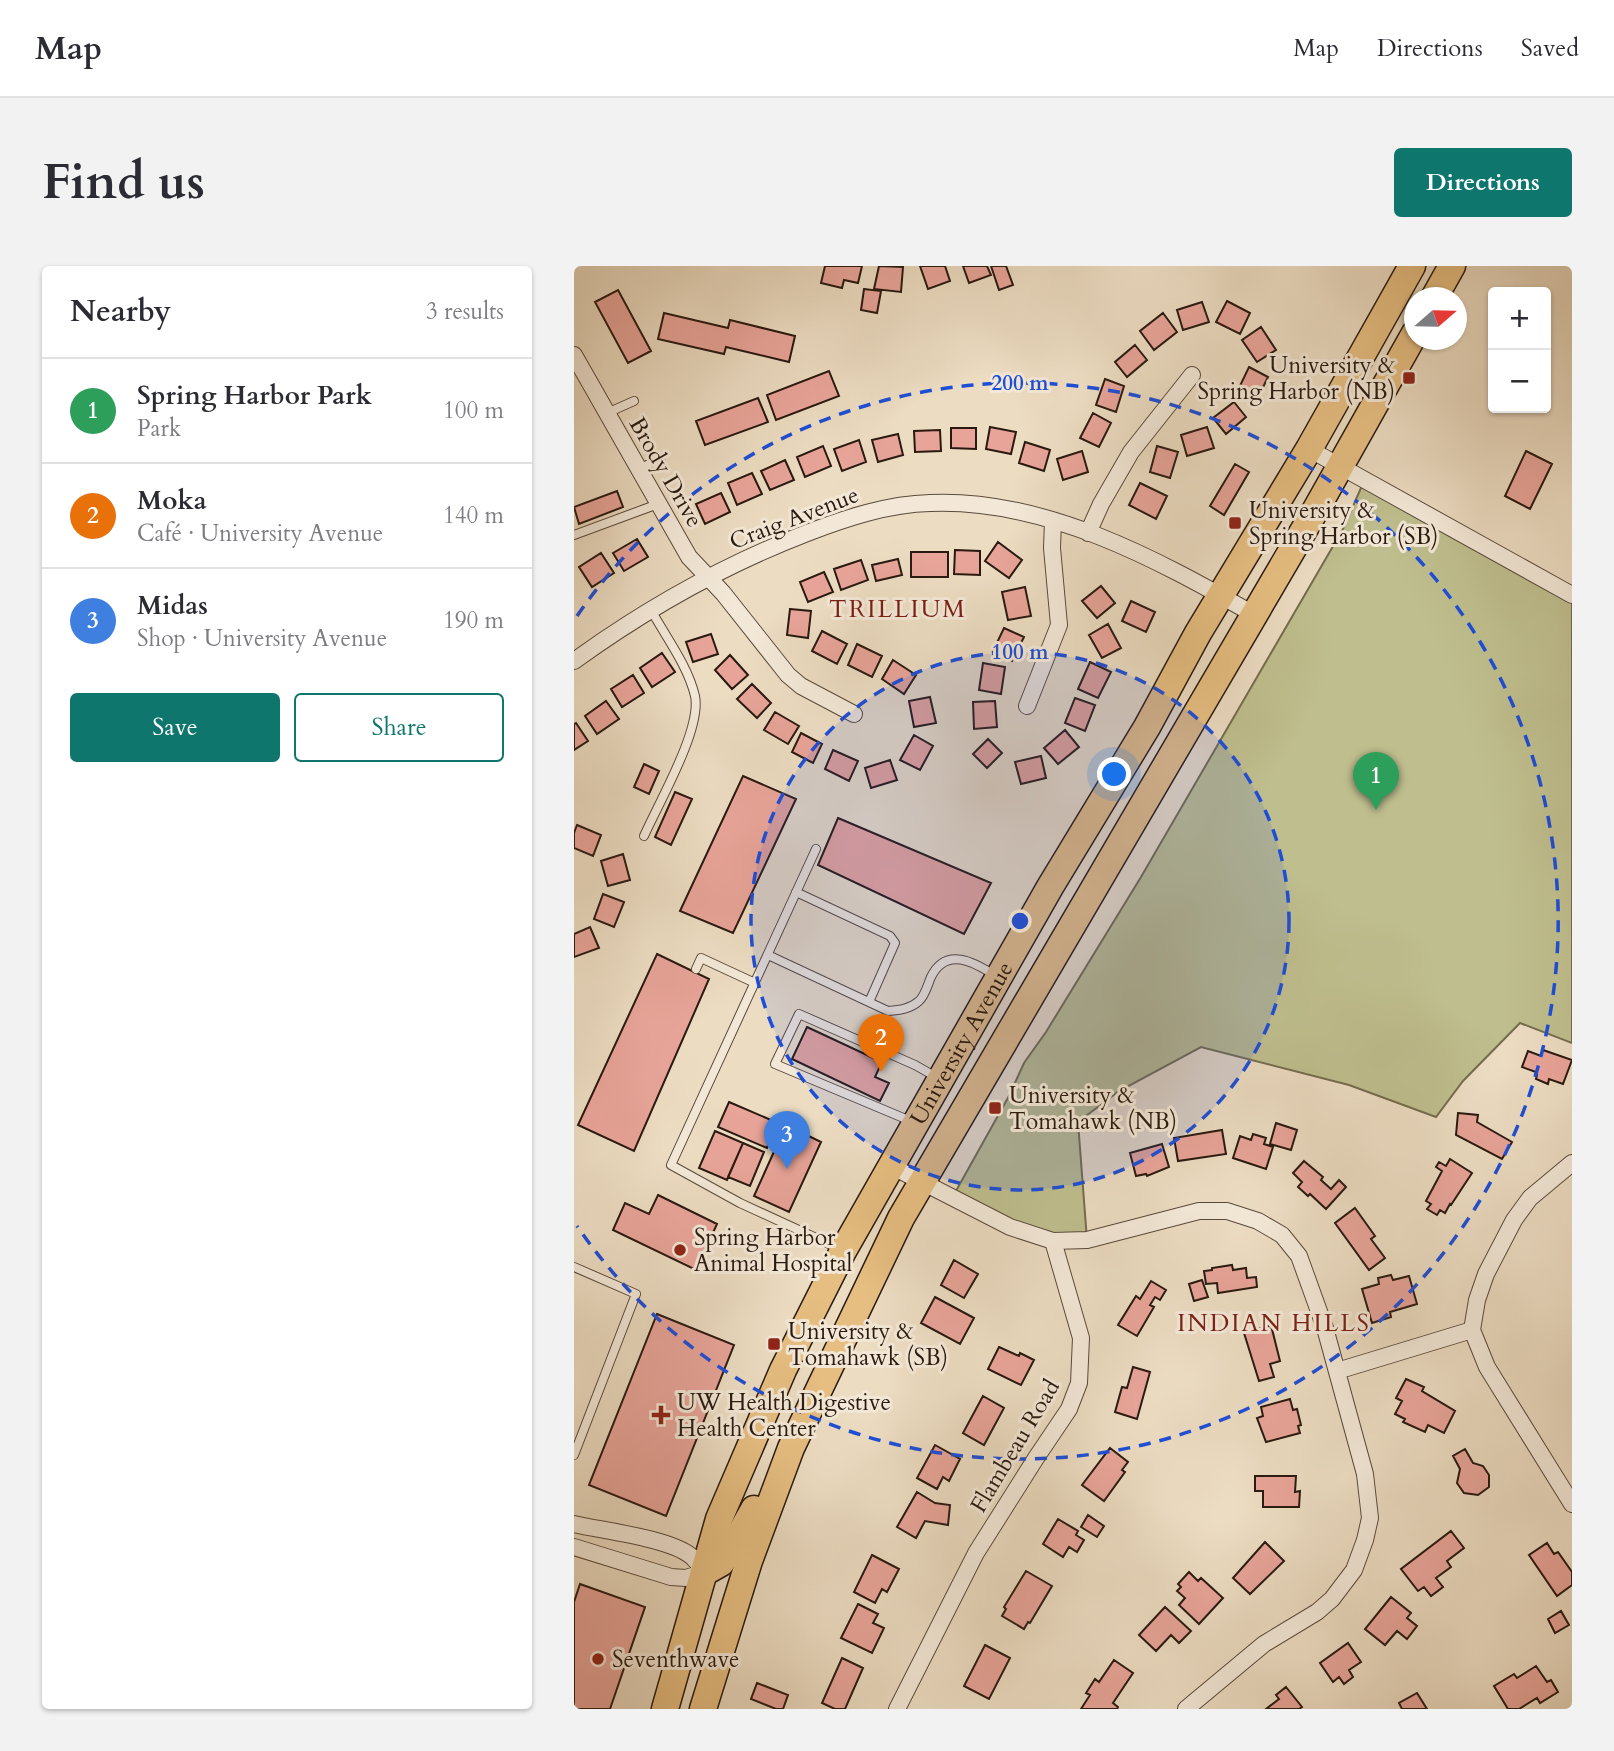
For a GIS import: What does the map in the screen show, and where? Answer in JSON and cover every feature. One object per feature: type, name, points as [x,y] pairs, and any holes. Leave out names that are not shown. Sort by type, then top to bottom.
[{"type":"main road","name":"University Avenue","points":[[665,1709],[719,1518],[783,1370],[843,1251],[1050,887],[1147,727],[1412,266]]},
{"type":"main road","points":[[1440,287],[1452,266]]},
{"type":"main road","name":"University Avenue","points":[[703,1709],[749,1561],[791,1448],[827,1369],[921,1183],[1076,923],[1405,350]]},
{"type":"main road","points":[[962,1114],[1003,1003],[1004,989],[999,978]]},
{"type":"main road","points":[[827,1369],[816,1361],[811,1346],[812,1336],[830,1304],[841,1269],[843,1251]]},
{"type":"main road","points":[[690,1709],[713,1627],[716,1603],[705,1573],[721,1563],[791,1448]]},
{"type":"street","name":"Brody Drive","points":[[575,357],[689,557],[723,593],[788,675],[801,686],[854,714]]},
{"type":"street","points":[[1088,533],[1101,503],[1131,452],[1192,375]]},
{"type":"street","points":[[1309,449],[1572,595]]},
{"type":"street","name":"Craig Avenue","points":[[574,661],[651,610],[706,578],[771,547],[831,524],[888,508],[930,503],[969,504],[1011,510],[1088,533],[1144,555],[1252,614]]},
{"type":"street","points":[[1027,706],[1059,625],[1052,548],[1053,521]]},
{"type":"street","points":[[1572,1164],[1530,1198],[1514,1220],[1481,1287],[1472,1330],[1487,1367],[1572,1504]]},
{"type":"street","points":[[891,1166],[1010,1227],[1053,1241],[1087,1240],[1199,1211],[1227,1211],[1258,1221],[1282,1235],[1298,1256],[1311,1284],[1366,1474],[1370,1518],[1354,1570],[1332,1599],[1317,1612],[1264,1644],[1186,1709]]},
{"type":"street","name":"Flambeau Road","points":[[897,1709],[976,1553],[1069,1409],[1079,1383],[1081,1338],[1053,1241]]},
{"type":"street","points":[[1337,1371],[1472,1330]]},
{"type":"street","points":[[574,1524],[679,1549],[691,1556],[705,1573],[675,1578],[574,1547]]},
{"type":"lane","points":[[607,413],[634,401]]},
{"type":"lane","points":[[639,469],[661,458]]},
{"type":"lane","points":[[574,536],[658,504]]},
{"type":"lane","points":[[644,836],[691,733],[696,710],[689,678],[651,610]]},
{"type":"lane","points":[[817,849],[671,1165],[740,1203],[843,1251]]},
{"type":"lane","points":[[796,892],[890,936],[895,943],[869,1002]]},
{"type":"lane","points":[[768,955],[888,1011],[905,1010],[921,1000],[934,971],[941,963],[951,959],[979,965],[999,978]]},
{"type":"lane","points":[[696,969],[701,958],[755,983]]},
{"type":"lane","points":[[915,1123],[775,1063],[799,1014],[915,1065],[940,1080]]},
{"type":"lane","points":[[574,1267],[636,1294],[574,1455]]},
{"type":"shaded area","points":[[1364,481],[1572,595],[1572,1043],[1520,1023],[1463,1081],[1436,1117],[1349,1085],[1201,1047],[1119,1091],[1078,1122],[1087,1240],[1053,1241],[952,1198],[1009,1096],[1024,1063],[1046,1032],[1141,877],[1343,529]]},
{"type":"building","points":[[825,266],[862,266],[858,283],[844,280],[842,288],[821,283]]},
{"type":"building","points":[[879,266],[903,267],[901,292],[874,289]]},
{"type":"building","points":[[920,266],[945,266],[950,281],[928,289]]},
{"type":"building","points":[[963,266],[987,266],[991,275],[969,283]]},
{"type":"building","points":[[991,266],[1006,266],[1013,285],[999,290]]},
{"type":"building","points":[[864,289],[881,291],[877,313],[861,310]]},
{"type":"building","points":[[618,290],[651,351],[628,363],[595,302]]},
{"type":"building","points":[[1227,301],[1250,313],[1240,334],[1216,322]]},
{"type":"building","points":[[1202,302],[1209,322],[1183,330],[1177,310]]},
{"type":"building","points":[[664,313],[728,328],[730,320],[795,336],[789,362],[726,347],[724,354],[658,339]]},
{"type":"building","points":[[1163,313],[1177,332],[1154,350],[1140,331]]},
{"type":"building","points":[[1261,327],[1276,350],[1257,362],[1242,340]]},
{"type":"building","points":[[1135,345],[1147,360],[1127,377],[1115,362]]},
{"type":"building","points":[[1249,367],[1268,377],[1256,402],[1237,392]]},
{"type":"building","points":[[829,371],[839,396],[776,420],[767,395]]},
{"type":"building","points":[[1105,379],[1124,386],[1116,412],[1096,405]]},
{"type":"building","points":[[758,398],[768,422],[705,445],[696,421]]},
{"type":"building","points":[[1234,402],[1246,417],[1226,434],[1213,418]]},
{"type":"building","points":[[1093,413],[1111,423],[1099,447],[1080,438]]},
{"type":"building","points":[[990,427],[1016,432],[1011,454],[986,449]]},
{"type":"building","points":[[1207,427],[1214,448],[1187,456],[1181,435]]},
{"type":"building","points":[[951,428],[976,428],[976,449],[951,448]]},
{"type":"building","points":[[940,430],[941,451],[915,452],[914,431]]},
{"type":"building","points":[[898,434],[903,455],[878,462],[872,440]]},
{"type":"building","points":[[859,440],[866,462],[842,471],[834,449]]},
{"type":"building","points":[[1025,442],[1050,450],[1044,471],[1019,463]]},
{"type":"building","points":[[823,446],[831,466],[805,477],[797,457]]},
{"type":"building","points":[[1157,446],[1178,452],[1170,478],[1150,472]]},
{"type":"building","points":[[1082,451],[1088,472],[1063,480],[1057,459]]},
{"type":"building","points":[[1526,451],[1552,464],[1530,509],[1505,496]]},
{"type":"building","points":[[785,460],[794,480],[770,490],[761,471]]},
{"type":"building","points":[[1235,464],[1249,472],[1224,515],[1210,506]]},
{"type":"building","points":[[752,473],[762,494],[737,505],[728,483]]},
{"type":"building","points":[[1140,483],[1167,496],[1156,519],[1129,505]]},
{"type":"building","points":[[617,491],[623,507],[579,524],[574,507]]},
{"type":"building","points":[[721,493],[730,512],[705,524],[696,504]]},
{"type":"building","points":[[637,539],[648,557],[624,571],[613,553]]},
{"type":"building","points":[[998,542],[1022,560],[1009,578],[985,561]]},
{"type":"building","points":[[955,550],[980,551],[980,575],[954,574]]},
{"type":"building","points":[[911,552],[948,552],[948,577],[911,577]]},
{"type":"building","points":[[601,553],[614,573],[592,587],[579,567]]},
{"type":"building","points":[[898,559],[902,575],[876,581],[872,565]]},
{"type":"building","points":[[861,560],[868,580],[841,590],[834,569]]},
{"type":"building","points":[[824,572],[833,592],[808,602],[800,582]]},
{"type":"building","points":[[1101,586],[1115,603],[1097,618],[1082,601]]},
{"type":"building","points":[[1025,587],[1031,616],[1008,620],[1002,592]]},
{"type":"building","points":[[1131,601],[1155,612],[1146,632],[1122,621]]},
{"type":"building","points":[[790,609],[811,611],[808,638],[787,635]]},
{"type":"building","points":[[1108,624],[1121,648],[1102,658],[1089,635]]},
{"type":"building","points":[[1004,628],[1024,637],[1012,661],[993,651]]},
{"type":"building","points":[[822,631],[847,644],[837,664],[812,651]]},
{"type":"building","points":[[711,634],[718,654],[693,662],[686,642]]},
{"type":"building","points":[[857,644],[882,656],[872,677],[848,665]]},
{"type":"building","points":[[662,653],[675,672],[652,687],[640,668]]},
{"type":"building","points":[[730,655],[748,675],[732,689],[715,670]]},
{"type":"building","points":[[893,660],[916,675],[904,694],[882,679]]},
{"type":"building","points":[[1090,662],[1111,672],[1098,698],[1078,689]]},
{"type":"building","points":[[983,663],[1005,667],[1001,694],[979,690]]},
{"type":"building","points":[[633,675],[644,693],[622,707],[611,689]]},
{"type":"building","points":[[752,684],[771,703],[757,718],[737,699]]},
{"type":"building","points":[[930,697],[936,723],[914,727],[909,701]]},
{"type":"building","points":[[1075,698],[1095,705],[1085,731],[1065,723]]},
{"type":"building","points":[[606,701],[619,719],[597,734],[585,716]]},
{"type":"building","points":[[995,701],[997,727],[974,729],[973,702]]},
{"type":"building","points":[[775,712],[799,726],[788,744],[764,730]]},
{"type":"building","points":[[576,723],[588,741],[574,750],[574,724]]},
{"type":"building","points":[[1065,730],[1079,747],[1058,764],[1044,748]]},
{"type":"building","points":[[801,733],[822,744],[813,763],[792,752]]},
{"type":"building","points":[[914,735],[933,746],[920,770],[900,760]]},
{"type":"building","points":[[988,739],[1002,753],[987,768],[973,754]]},
{"type":"building","points":[[833,750],[858,761],[849,781],[825,769]]},
{"type":"building","points":[[1041,756],[1046,778],[1021,784],[1015,762]]},
{"type":"building","points":[[890,760],[897,780],[871,788],[865,768]]},
{"type":"building","points":[[644,764],[659,771],[649,794],[634,787]]},
{"type":"building","points":[[743,776],[796,799],[733,933],[680,911]]},
{"type":"building","points":[[675,792],[692,799],[671,845],[655,837]]},
{"type":"building","points":[[838,818],[991,883],[964,934],[818,865]]},
{"type":"building","points":[[577,825],[601,835],[593,856],[574,848]]},
{"type":"building","points":[[623,854],[630,880],[608,886],[601,861]]},
{"type":"building","points":[[603,894],[624,902],[614,927],[594,919]]},
{"type":"building","points":[[590,927],[599,948],[574,957],[574,934]]},
{"type":"building","points":[[657,954],[709,979],[634,1151],[578,1125]]},
{"type":"building","points":[[807,1027],[882,1062],[875,1077],[889,1083],[880,1101],[792,1059]]},
{"type":"building","points":[[1543,1050],[1572,1060],[1563,1084],[1549,1079],[1548,1084],[1536,1079],[1536,1072],[1522,1067],[1528,1051],[1541,1056]]},
{"type":"building","points":[[729,1102],[778,1123],[767,1148],[718,1127]]},
{"type":"building","points":[[1458,1113],[1478,1115],[1477,1122],[1512,1142],[1502,1159],[1456,1135]]},
{"type":"building","points":[[1276,1123],[1297,1130],[1291,1150],[1270,1144]]},
{"type":"building","points":[[786,1125],[821,1142],[789,1212],[754,1196]]},
{"type":"building","points":[[1222,1130],[1226,1154],[1178,1161],[1174,1138]]},
{"type":"building","points":[[715,1131],[743,1143],[727,1180],[699,1168]]},
{"type":"building","points":[[1253,1134],[1266,1138],[1264,1144],[1273,1147],[1266,1169],[1233,1158],[1240,1136],[1251,1140]]},
{"type":"building","points":[[743,1143],[764,1152],[750,1186],[728,1177]]},
{"type":"building","points":[[1162,1144],[1169,1167],[1147,1176],[1136,1176],[1130,1153]]},
{"type":"building","points":[[1450,1159],[1472,1173],[1445,1213],[1440,1210],[1437,1215],[1427,1209],[1431,1204],[1426,1201],[1442,1171],[1436,1167],[1439,1162],[1446,1166]]},
{"type":"building","points":[[1304,1161],[1323,1177],[1321,1180],[1331,1189],[1339,1180],[1346,1187],[1326,1209],[1298,1187],[1302,1182],[1293,1173]]},
{"type":"building","name":"Spring Harbor Animal Hospital","points":[[658,1195],[717,1224],[696,1270],[613,1230],[625,1203],[649,1214]]},
{"type":"building","points":[[1355,1208],[1375,1236],[1371,1239],[1385,1258],[1369,1270],[1335,1223]]},
{"type":"building","points":[[954,1260],[978,1274],[964,1298],[941,1285]]},
{"type":"building","points":[[1232,1265],[1233,1270],[1246,1268],[1247,1278],[1256,1277],[1257,1287],[1218,1293],[1217,1283],[1206,1284],[1204,1271]]},
{"type":"building","points":[[1391,1275],[1393,1280],[1409,1276],[1417,1304],[1390,1312],[1391,1317],[1372,1323],[1362,1289],[1379,1284],[1378,1278]]},
{"type":"building","points":[[1202,1280],[1208,1297],[1194,1301],[1189,1284]]},
{"type":"building","points":[[1151,1281],[1166,1290],[1160,1300],[1155,1297],[1150,1305],[1154,1307],[1137,1336],[1118,1325],[1136,1296],[1140,1299]]},
{"type":"building","points":[[935,1297],[974,1318],[960,1344],[921,1323]]},
{"type":"building","name":"UW Health Digestive Health Center","points":[[657,1314],[734,1345],[666,1516],[589,1485]]},
{"type":"building","points":[[1271,1325],[1280,1361],[1270,1364],[1274,1377],[1259,1381],[1244,1333]]},
{"type":"building","points":[[999,1347],[1034,1360],[1021,1385],[988,1369]]},
{"type":"building","points":[[1133,1367],[1150,1372],[1137,1419],[1115,1412],[1122,1387],[1127,1388]]},
{"type":"building","points":[[1406,1379],[1424,1387],[1422,1391],[1455,1411],[1444,1433],[1428,1425],[1425,1432],[1403,1422],[1405,1419],[1395,1414],[1402,1401],[1396,1398]]},
{"type":"building","points":[[983,1396],[1004,1408],[984,1445],[963,1433]]},
{"type":"building","points":[[1290,1399],[1293,1410],[1297,1409],[1300,1433],[1266,1442],[1257,1418],[1263,1416],[1261,1407]]},
{"type":"building","points":[[935,1445],[960,1459],[949,1481],[943,1477],[937,1489],[917,1478]]},
{"type":"building","points":[[1110,1448],[1128,1462],[1122,1470],[1125,1472],[1104,1501],[1082,1485]]},
{"type":"building","points":[[1465,1449],[1473,1463],[1483,1466],[1489,1475],[1489,1487],[1478,1495],[1464,1493],[1457,1483],[1460,1469],[1453,1456]]},
{"type":"building","points":[[1255,1476],[1296,1476],[1295,1492],[1300,1491],[1299,1507],[1263,1507],[1263,1491],[1255,1491]]},
{"type":"building","points":[[917,1492],[935,1503],[950,1505],[948,1525],[925,1521],[916,1538],[897,1527]]},
{"type":"building","points":[[1088,1515],[1104,1526],[1097,1537],[1081,1527]]},
{"type":"building","points":[[1058,1519],[1078,1531],[1076,1535],[1084,1540],[1077,1552],[1069,1547],[1063,1557],[1043,1544]]},
{"type":"building","points":[[1451,1531],[1464,1548],[1447,1561],[1451,1567],[1436,1578],[1443,1587],[1431,1596],[1424,1587],[1418,1591],[1401,1569]]},
{"type":"building","points":[[1265,1542],[1284,1561],[1250,1594],[1233,1578]]},
{"type":"building","points":[[1547,1543],[1554,1554],[1558,1552],[1572,1572],[1572,1585],[1557,1596],[1529,1555]]},
{"type":"building","points":[[872,1555],[899,1569],[887,1592],[882,1589],[875,1603],[854,1592]]},
{"type":"building","points":[[1026,1571],[1052,1586],[1024,1629],[1002,1616],[1006,1609],[1004,1607]]},
{"type":"building","points":[[1189,1572],[1198,1581],[1201,1578],[1223,1598],[1199,1624],[1179,1605],[1185,1598],[1177,1591],[1181,1587],[1178,1584]]},
{"type":"building","points":[[580,1584],[645,1607],[610,1709],[574,1709],[574,1602]]},
{"type":"building","points":[[1391,1597],[1411,1613],[1407,1618],[1417,1626],[1407,1639],[1397,1631],[1385,1645],[1365,1629]]},
{"type":"building","points":[[858,1604],[878,1614],[873,1623],[884,1628],[872,1653],[841,1638]]},
{"type":"building","points":[[1165,1607],[1191,1631],[1179,1643],[1171,1635],[1156,1651],[1139,1635]]},
{"type":"building","points":[[1561,1611],[1569,1625],[1555,1633],[1548,1619]]},
{"type":"building","points":[[1348,1643],[1361,1662],[1349,1670],[1353,1677],[1344,1684],[1339,1677],[1333,1682],[1320,1663]]},
{"type":"building","points":[[985,1645],[1010,1658],[989,1699],[964,1686]]},
{"type":"building","points":[[842,1658],[863,1668],[845,1709],[835,1709],[822,1703]]},
{"type":"building","points":[[1114,1660],[1133,1673],[1113,1703],[1117,1709],[1081,1709],[1090,1695],[1086,1693],[1095,1679],[1099,1682]]},
{"type":"building","points":[[1536,1666],[1547,1682],[1551,1680],[1558,1692],[1540,1703],[1537,1698],[1519,1709],[1508,1709],[1494,1686],[1514,1674],[1517,1678]]},
{"type":"building","points":[[757,1683],[788,1695],[783,1709],[751,1699]]},
{"type":"building","points":[[1286,1687],[1302,1707],[1266,1709],[1279,1699],[1276,1695]]},
{"type":"building","points":[[1417,1693],[1427,1709],[1402,1709],[1399,1703]]},
{"type":"place","name":"University & Spring Harbor (NB)","points":[[1409,378]]},
{"type":"place","name":"University & Spring Harbor (SB)","points":[[1235,523]]},
{"type":"place","name":"Spring Harbor Park","points":[[1376,810]]},
{"type":"place","name":"Moka","points":[[881,1072]]},
{"type":"place","name":"University & Tomahawk (NB)","points":[[995,1108]]},
{"type":"place","name":"Midas","points":[[787,1169]]},
{"type":"place","name":"Spring Harbor Animal Hospital","points":[[680,1250]]},
{"type":"place","name":"University & Tomahawk (SB)","points":[[774,1344]]},
{"type":"place","name":"UW Health Digestive Health Center","points":[[661,1415]]},
{"type":"place","name":"Seventhwave","points":[[598,1659]]},
{"type":"district","name":"TRILLIUM","points":[[898,609]]},
{"type":"district","name":"INDIAN HILLS","points":[[1274,1323]]}]
